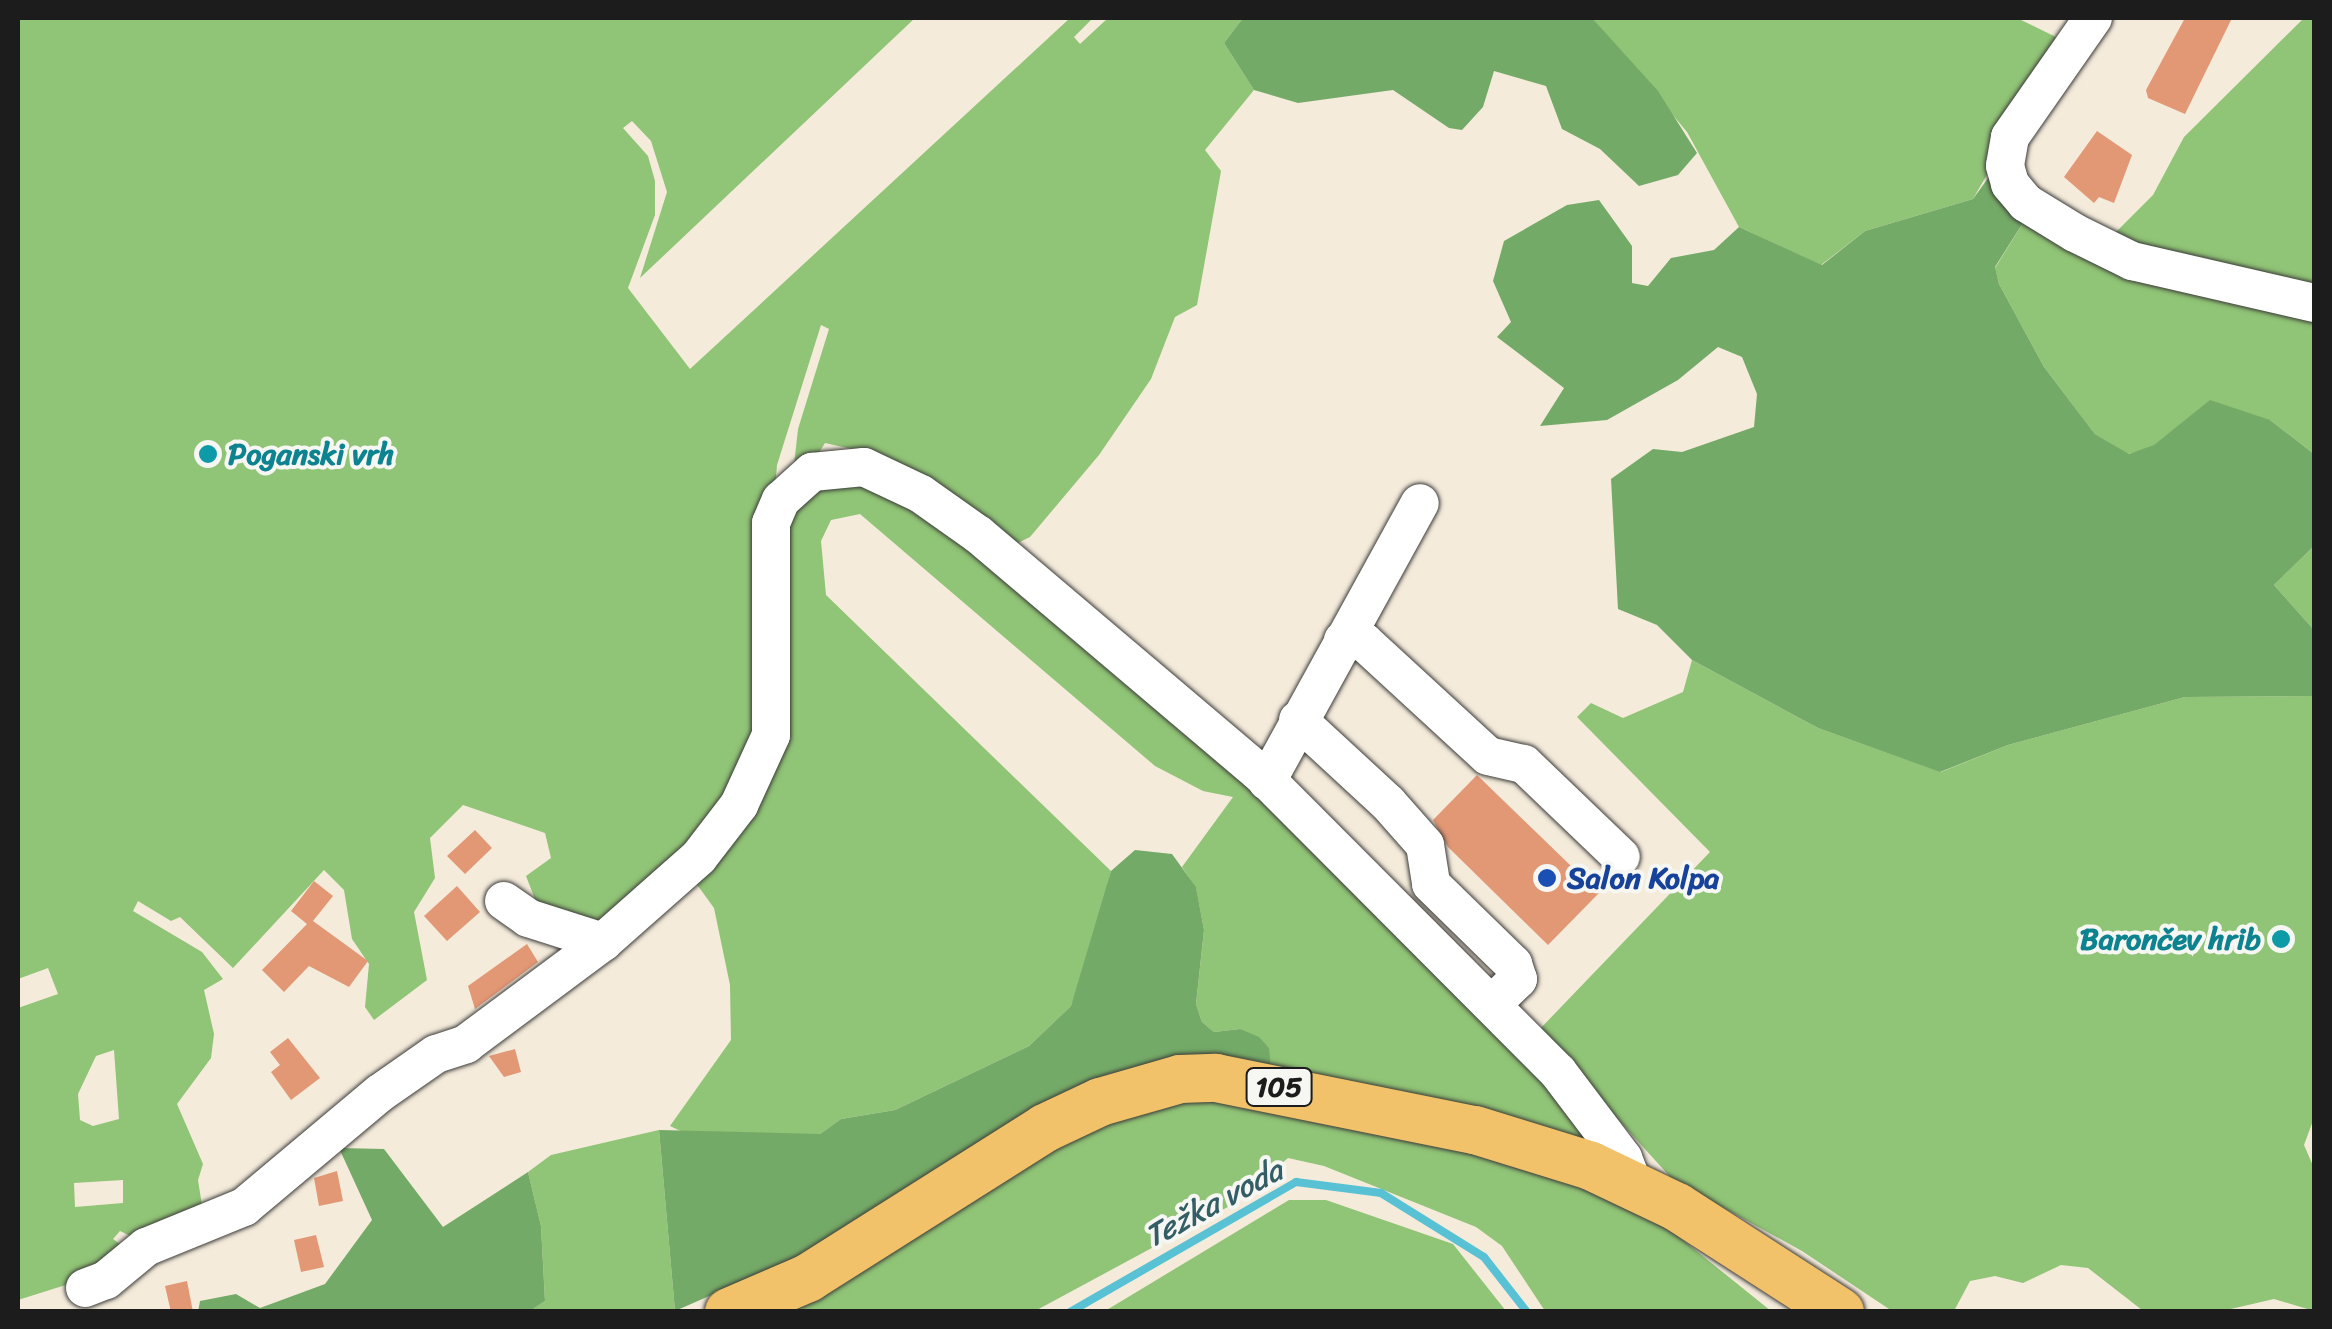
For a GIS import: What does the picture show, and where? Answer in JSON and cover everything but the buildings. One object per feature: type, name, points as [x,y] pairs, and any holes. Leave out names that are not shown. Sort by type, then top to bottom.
[{"type":"main road","name":"105","points":[[728,1312],[821,1270],[1045,1128],[1100,1102],[1180,1079],[1258,1083],[1476,1130],[1634,1186],[1840,1312]]},
{"type":"street","points":[[2094,18],[2010,137],[2005,166],[2010,184],[2026,202],[2074,233],[2132,261],[2314,304]]},
{"type":"street","points":[[85,1288],[106,1280],[146,1247],[244,1207],[380,1093],[436,1054],[466,1044],[602,942],[699,858],[759,771],[771,735],[771,523],[781,500],[812,472],[864,467],[921,494],[980,535],[1267,781],[1493,1002],[1597,1121],[1634,1186]]},
{"type":"street","points":[[1267,781],[1420,504]]},
{"type":"street","points":[[1344,640],[1364,642],[1488,756],[1524,764],[1621,857]]},
{"type":"street","points":[[1298,720],[1388,803],[1425,845],[1431,884],[1513,964],[1518,979],[1493,1002]]},
{"type":"street","points":[[504,901],[528,918],[602,942]]},
{"type":"green space","points":[[18,18],[915,18],[640,278],[667,192],[651,141],[632,121],[623,128],[648,156],[655,181],[655,215],[628,288],[690,369],[1070,18],[1093,18],[1074,37],[1080,44],[1108,18],[1243,18],[1224,43],[1254,90],[1205,150],[1221,171],[1197,305],[1175,317],[1151,379],[1099,455],[1030,537],[1005,549],[903,465],[865,452],[825,443],[815,459],[794,465],[798,429],[829,329],[821,325],[777,465],[753,758],[690,852],[613,925],[538,907],[526,876],[551,858],[545,833],[463,805],[430,838],[435,878],[414,912],[427,980],[374,1020],[365,1007],[369,964],[352,939],[344,890],[324,870],[233,968],[180,917],[171,921],[138,901],[133,911],[202,952],[223,979],[204,990],[214,1034],[211,1058],[177,1104],[203,1164],[198,1180],[204,1218],[141,1241],[120,1231],[113,1239],[127,1249],[110,1271],[18,1300],[18,1008],[58,994],[48,968],[18,979]],"holes":[[[114,1050],[119,1119],[93,1126],[80,1120],[78,1094],[96,1056]],[[123,1180],[123,1203],[75,1207],[74,1183]]]},
{"type":"green space","points":[[1243,18],[1592,18],[1658,91],[1697,153],[1678,175],[1639,186],[1600,149],[1562,129],[1546,86],[1494,71],[1483,107],[1462,130],[1449,128],[1393,90],[1298,103],[1254,90],[1224,43]]},
{"type":"green space","points":[[1592,18],[2017,18],[2064,41],[1973,199],[1865,231],[1821,265],[1739,227],[1687,132]]},
{"type":"green space","points":[[2304,18],[2314,18],[2314,294],[2180,267],[2115,233],[2153,195],[2184,137]]},
{"type":"green space","points":[[1991,174],[2028,215],[1995,267],[1999,284],[2044,367],[2095,434],[2129,454],[2154,445],[2210,400],[2270,420],[2314,454],[2314,546],[2274,585],[2314,630],[2314,696],[2185,697],[2008,745],[1940,772],[1818,728],[1692,660],[1657,625],[1618,609],[1611,479],[1653,449],[1682,452],[1754,427],[1757,394],[1742,357],[1718,347],[1678,380],[1607,420],[1540,426],[1564,388],[1497,337],[1511,322],[1493,281],[1504,241],[1567,205],[1599,200],[1632,246],[1632,283],[1648,286],[1671,258],[1714,250],[1739,227],[1822,265],[1865,231],[1973,199]]},
{"type":"green space","points":[[2028,215],[2314,312],[2314,454],[2270,420],[2128,454],[2095,434],[2044,367],[1999,284],[1995,268]]},
{"type":"green space","points":[[821,479],[896,489],[1216,753],[1501,1024],[1591,1138],[1578,1142],[1271,1069],[1240,1029],[1214,1032],[1202,1022],[1196,1004],[1204,930],[1196,888],[1182,867],[1233,797],[1203,791],[1155,766],[860,514],[831,520],[821,541],[826,595],[1111,871],[1088,960],[1071,1006],[1029,1046],[895,1110],[841,1119],[820,1134],[691,1136],[670,1126],[731,1040],[730,985],[714,908],[690,875],[739,815],[788,510]]},
{"type":"green space","points":[[2314,546],[2314,630],[2274,585]]},
{"type":"green space","points":[[1692,660],[1818,728],[1941,772],[2008,745],[2185,697],[2314,696],[2314,1118],[2304,1145],[2314,1168],[2314,1311],[2274,1299],[2222,1311],[2142,1310],[2088,1268],[2061,1265],[2023,1283],[1995,1276],[1970,1281],[1954,1311],[1892,1311],[1802,1251],[1673,1180],[1538,1031],[1710,852],[1577,717],[1591,703],[1623,718],[1683,692]]},
{"type":"green space","points":[[1135,850],[1172,854],[1196,887],[1204,930],[1196,1004],[1202,1022],[1214,1032],[1240,1029],[1259,1037],[1269,1048],[1271,1069],[1241,1063],[675,1311],[659,1130],[820,1134],[841,1119],[895,1110],[1029,1046],[1071,1006],[1111,871]]},
{"type":"green space","points":[[1233,1093],[1622,1191],[1771,1311],[1545,1311],[1502,1246],[1476,1227],[1324,1166],[1288,1158],[1237,1202],[1035,1311],[775,1312],[1130,1106]]},
{"type":"green space","points":[[659,1130],[675,1311],[530,1311],[545,1301],[541,1226],[528,1172],[551,1155]]},
{"type":"green space","points":[[339,1148],[384,1149],[443,1227],[528,1172],[541,1226],[545,1301],[530,1311],[198,1312],[200,1301],[236,1294],[260,1308],[325,1284],[372,1220]]},
{"type":"green space","points":[[1289,1200],[1326,1200],[1453,1244],[1506,1311],[1105,1311]]},
{"type":"waterway","name":"Težka voda","points":[[1070,1312],[1296,1182],[1381,1193],[1484,1257],[1527,1312]]},
{"type":"place","name":"Poganski vrh","points":[[208,454]]},
{"type":"place","name":"Salon Kolpa","points":[[1547,878]]},
{"type":"place","name":"Barončev hrib","points":[[2281,939]]}]
